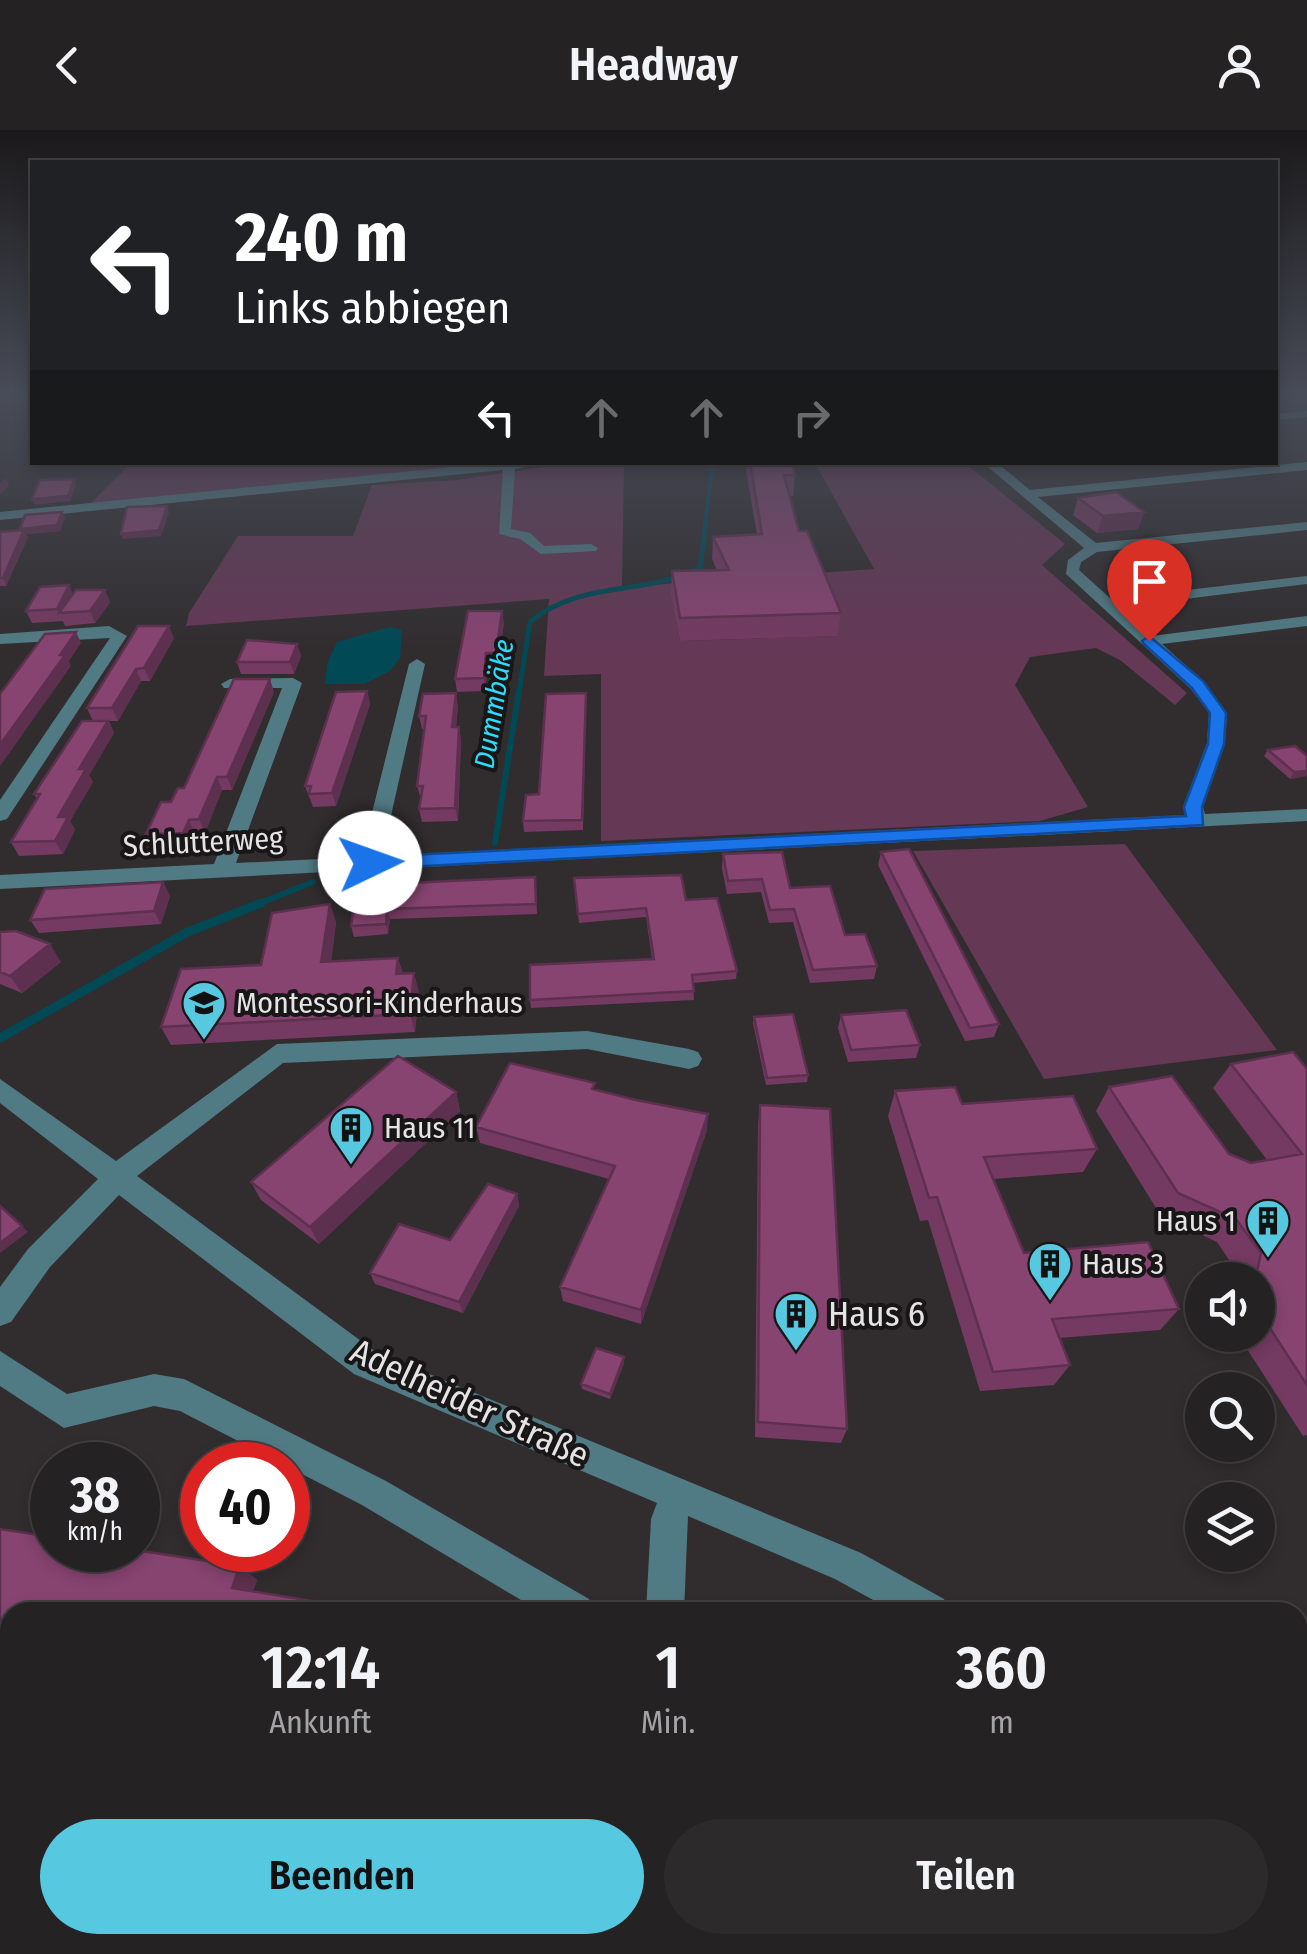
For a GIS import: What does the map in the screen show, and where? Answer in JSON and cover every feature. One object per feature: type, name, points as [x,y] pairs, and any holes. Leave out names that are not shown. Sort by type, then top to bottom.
[{"type":"street","points":[[0,516],[401,478]]},
{"type":"street","points":[[507,478],[504,531],[525,536],[541,550],[591,548]]},
{"type":"street","points":[[1008,478],[1093,548]]},
{"type":"street","points":[[1027,494],[1202,478]]},
{"type":"street","points":[[1196,822],[1193,807],[1216,744],[1218,713],[1197,684],[1071,571],[1075,560],[1093,548],[1307,526]]},
{"type":"street","points":[[1108,604],[1307,580]]},
{"type":"street","points":[[1149,641],[1307,621]]},
{"type":"street","points":[[0,639],[108,631],[119,636],[0,815]]},
{"type":"street","points":[[370,863],[417,664]]},
{"type":"street","points":[[222,871],[293,683],[230,684]]},
{"type":"street","name":"Schlutterweg","points":[[0,882],[1307,815]]},
{"type":"street","points":[[0,1312],[39,1258],[136,1159],[277,1054],[587,1040],[689,1059]]},
{"type":"street","name":"Adelheider Straße","points":[[0,1089],[110,1187],[365,1363],[848,1566],[914,1602]]},
{"type":"street","points":[[0,1366],[64,1411],[102,1406],[154,1390],[184,1395],[374,1493],[559,1602]]},
{"type":"street","points":[[665,1602],[668,1519],[677,1495]]},
{"type":"shaded area","points":[[116,478],[367,478],[88,506]]},
{"type":"shaded area","points":[[469,478],[624,478],[622,587],[874,569],[823,478],[984,478],[1065,544],[1042,565],[1187,693],[1175,705],[1120,660],[1096,648],[1030,657],[1015,685],[1088,807],[1040,821],[601,841],[601,674],[544,676],[549,599],[186,626],[189,613],[238,536],[353,536],[372,485]],"holes":[[[672,595],[836,636],[680,641]]]},
{"type":"shaded area","points":[[1125,844],[1277,1050],[1044,1079],[913,851]]},
{"type":"water","points":[[389,627],[402,630],[400,658],[390,671],[364,684],[325,684],[327,664],[337,642]]},
{"type":"building","points":[[753,478],[785,478],[799,531],[807,531],[841,613],[680,618],[672,571],[729,570],[713,537],[762,534]]},
{"type":"building","points":[[74,479],[68,496],[32,499],[40,480]]},
{"type":"building","points":[[1116,492],[1144,512],[1103,516],[1078,498]]},
{"type":"building","points":[[167,506],[159,530],[121,534],[127,507]]},
{"type":"building","points":[[62,512],[57,525],[20,529],[25,515]]},
{"type":"building","points":[[24,530],[3,578],[0,578],[0,532]]},
{"type":"building","points":[[69,585],[57,609],[26,611],[40,587]]},
{"type":"building","points":[[76,590],[105,590],[90,611],[59,613]]},
{"type":"building","points":[[468,611],[502,611],[496,653],[486,653],[484,678],[455,679]]},
{"type":"building","points":[[138,626],[169,626],[144,668],[136,669],[112,708],[87,708]]},
{"type":"building","points":[[76,632],[60,655],[65,655],[0,745],[0,694],[45,634]]},
{"type":"building","points":[[247,640],[297,644],[290,662],[237,662]]},
{"type":"building","points":[[234,679],[270,679],[227,777],[217,777],[199,819],[189,820],[183,833],[146,834],[161,802],[171,802],[178,788],[184,788]]},
{"type":"building","points":[[367,691],[332,793],[309,794],[311,786],[305,786],[336,692]]},
{"type":"building","points":[[456,693],[452,727],[459,727],[455,808],[419,809],[423,786],[417,786],[426,716],[419,716],[423,694]]},
{"type":"building","points":[[586,693],[582,820],[523,821],[526,795],[539,794],[546,694]]},
{"type":"building","points":[[82,721],[108,721],[79,769],[86,769],[58,817],[68,817],[55,841],[11,842],[40,794],[34,794]]},
{"type":"building","points":[[1295,746],[1307,756],[1307,771],[1294,772],[1268,750]]},
{"type":"building","points":[[909,849],[999,1024],[970,1028],[881,852]]},
{"type":"building","points":[[782,852],[790,888],[830,886],[845,935],[865,934],[877,966],[813,970],[794,909],[770,910],[762,879],[728,881],[723,854]]},
{"type":"building","points":[[681,875],[686,900],[717,898],[737,971],[692,975],[694,991],[530,1000],[530,965],[654,959],[646,908],[578,914],[574,878]]},
{"type":"building","points":[[535,877],[536,904],[387,909],[386,924],[351,926],[356,890],[407,887],[408,883]]},
{"type":"building","points":[[163,882],[154,911],[30,920],[45,889]]},
{"type":"building","points":[[330,904],[321,962],[398,958],[396,974],[414,973],[410,1014],[161,1027],[181,969],[261,965],[272,913]]},
{"type":"building","points":[[16,931],[50,944],[10,976],[0,972],[0,932]]},
{"type":"building","points":[[906,1010],[920,1045],[851,1050],[841,1015]]},
{"type":"building","points":[[793,1014],[808,1075],[767,1078],[754,1017]]},
{"type":"building","points":[[1293,1052],[1307,1069],[1307,1385],[1275,1336],[1275,1262],[1259,1262],[1261,1253],[1236,1219],[1178,1193],[1109,1087],[1172,1076],[1229,1154],[1251,1163],[1302,1154],[1231,1064]]},
{"type":"building","name":"Haus 11","points":[[398,1056],[456,1092],[310,1227],[251,1182]]},
{"type":"building","points":[[510,1063],[595,1083],[592,1089],[708,1114],[641,1310],[560,1287],[615,1166],[476,1127]]},
{"type":"building","points":[[955,1087],[962,1104],[1073,1096],[1097,1149],[984,1157],[1024,1253],[1148,1242],[1179,1309],[1052,1319],[1070,1365],[993,1372],[937,1197],[929,1198],[895,1091]]},
{"type":"building","name":"Haus 6","points":[[760,1105],[830,1109],[847,1429],[758,1422]]},
{"type":"building","points":[[488,1184],[517,1194],[459,1302],[370,1273],[399,1224],[450,1240]]},
{"type":"building","points":[[0,1206],[22,1226],[0,1243]]},
{"type":"building","points":[[596,1348],[624,1357],[610,1394],[581,1384]]},
{"type":"building","points":[[0,1529],[30,1534],[30,1572],[160,1572],[160,1554],[180,1557],[180,1572],[238,1572],[232,1588],[312,1602],[0,1602]]},
{"type":"waterway","name":"Dummbäke","points":[[705,525],[711,478]]},
{"type":"waterway","name":"Dummbäke","points":[[519,693],[530,622],[570,600],[679,577],[700,568],[706,523]]},
{"type":"waterway","name":"Dummbäke","points":[[495,843],[519,690]]},
{"type":"waterway","name":"Dummbäke","points":[[255,905],[313,882]]},
{"type":"waterway","name":"Dummbäke","points":[[0,1038],[188,932],[261,903]]},
{"type":"place","name":"Montessori-Kinderhaus","points":[[204,1041]]},
{"type":"place","name":"Haus 11","points":[[351,1166]]},
{"type":"place","name":"Haus 1","points":[[1268,1259]]},
{"type":"place","name":"Haus 3","points":[[1050,1302]]},
{"type":"place","name":"Haus 6","points":[[796,1352]]},
{"type":"route","points":[[370,863],[1196,822],[1193,807],[1216,744],[1218,713],[1197,684],[1149,641]]}]
